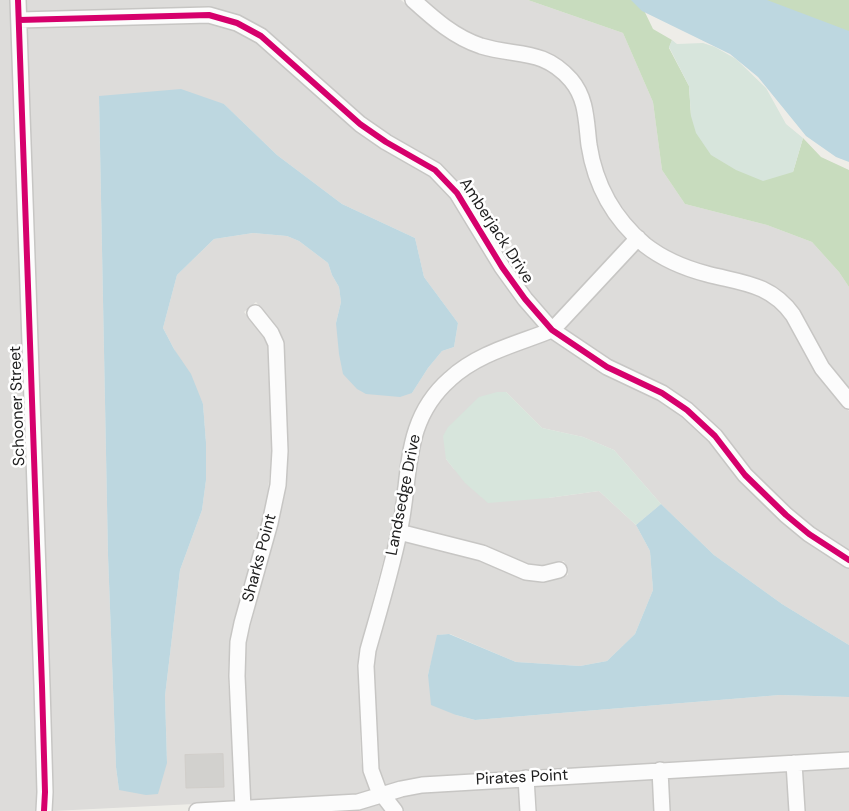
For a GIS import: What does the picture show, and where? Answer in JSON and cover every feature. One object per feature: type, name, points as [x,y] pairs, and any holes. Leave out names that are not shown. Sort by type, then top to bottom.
[{"type":"street","name":"Schooner Street","points":[[18,0],[42,686],[44,811]]},
{"type":"street","points":[[413,0],[440,24],[460,38],[496,50],[534,55],[547,60],[560,69],[572,81],[581,96],[586,112],[592,158],[604,193],[617,215],[638,238],[660,256],[707,274],[749,283],[774,295],[793,315],[822,368],[849,401]]},
{"type":"street","name":"Amberjack Drive","points":[[19,20],[195,14],[224,18],[250,29],[360,124],[443,176],[457,193],[502,267],[525,299],[552,330],[601,364],[662,393],[687,410],[715,436],[745,475],[786,516],[808,534],[849,560]]},
{"type":"street","name":"Landsedge Drive","points":[[394,811],[374,782],[369,758],[366,666],[368,650],[399,532],[413,438],[422,415],[434,396],[450,378],[476,360],[552,330],[638,238]]},
{"type":"street","name":"Sharks Point","points":[[243,809],[236,676],[238,642],[275,502],[280,450],[276,344],[268,328],[255,313]]},
{"type":"street","points":[[399,532],[482,553],[526,572],[543,574],[559,570]]},
{"type":"street","name":"Pirates Point","points":[[197,811],[346,803],[422,785],[849,760]]},
{"type":"street","points":[[794,763],[797,811]]},
{"type":"street","points":[[660,770],[662,811]]},
{"type":"street","points":[[526,778],[528,811]]},
{"type":"shaded area","points":[[0,0],[10,0],[34,686],[36,811],[0,811]]},
{"type":"shaded area","points":[[26,0],[401,0],[435,30],[456,44],[478,53],[531,62],[554,74],[565,85],[574,99],[578,113],[584,159],[596,196],[610,219],[627,239],[553,319],[531,295],[464,190],[449,172],[430,157],[391,136],[365,119],[255,23],[226,11],[196,7],[27,12]]},
{"type":"shaded area","points":[[424,0],[528,0],[623,33],[653,102],[662,170],[685,204],[767,225],[812,242],[839,272],[849,287],[849,389],[829,364],[800,311],[788,296],[778,289],[752,277],[710,267],[665,250],[630,219],[611,190],[604,173],[597,143],[594,110],[588,92],[578,76],[565,63],[551,54],[535,48],[484,39],[464,31],[445,19]]},
{"type":"shaded area","points":[[208,22],[234,29],[255,41],[355,130],[437,182],[450,197],[495,271],[518,303],[539,327],[482,349],[444,373],[427,392],[409,425],[402,454],[391,531],[360,649],[358,665],[361,760],[370,791],[346,796],[251,801],[245,676],[246,643],[283,503],[288,451],[284,343],[278,329],[256,302],[244,312],[259,329],[268,345],[272,451],[267,501],[230,642],[228,677],[235,802],[52,811],[53,792],[27,27]],"holes":[[[99,96],[224,104],[277,155],[342,204],[415,238],[424,277],[458,323],[454,347],[442,351],[428,368],[412,393],[336,323],[341,302],[339,287],[328,263],[299,241],[287,236],[253,233],[214,239],[177,275],[163,328],[203,404],[206,480],[202,510],[180,570],[165,696],[167,763],[119,790],[116,767],[108,555]]]},
{"type":"shaded area","points":[[672,40],[677,44],[703,43],[715,47],[736,59],[766,88],[786,124],[803,138],[793,172],[763,181],[736,170],[711,155],[696,133],[691,116],[689,86],[669,47]]},
{"type":"shaded area","points":[[638,249],[656,262],[677,272],[746,290],[762,297],[775,306],[786,319],[815,371],[826,387],[849,411],[849,551],[814,528],[770,490],[752,471],[721,431],[693,405],[666,387],[612,361],[564,329]]},
{"type":"shaded area","points":[[550,338],[603,373],[657,399],[682,416],[708,441],[738,479],[780,521],[804,540],[849,569],[849,645],[782,604],[714,555],[661,504],[614,450],[583,437],[542,428],[506,392],[446,459],[454,469],[548,498],[599,491],[636,525],[650,551],[653,590],[635,634],[607,661],[580,666],[516,662],[450,634],[438,635],[428,675],[456,715],[475,720],[780,695],[849,697],[849,753],[422,777],[386,787],[382,780],[377,758],[374,666],[376,651],[405,541],[479,560],[525,579],[543,581],[568,575],[564,561],[542,566],[529,565],[485,546],[408,527],[421,440],[429,418],[440,400],[456,383],[480,366]]},
{"type":"shaded area","points":[[497,392],[506,392],[542,428],[583,437],[614,450],[661,504],[636,525],[599,491],[488,503],[465,483],[446,459],[443,436],[448,427],[479,397]]},
{"type":"shaded area","points":[[849,767],[849,811],[805,811],[802,770]]},
{"type":"shaded area","points":[[786,771],[789,811],[670,811],[668,777]]},
{"type":"shaded area","points":[[652,778],[654,811],[537,811],[535,785]]},
{"type":"shaded area","points":[[519,786],[520,811],[403,811],[396,799],[423,792]]},
{"type":"shaded area","points":[[378,804],[385,811],[329,811],[360,809]]},
{"type":"green space","points":[[528,0],[639,0],[653,29],[672,40],[669,48],[689,86],[691,116],[793,172],[803,138],[821,157],[849,170],[849,287],[839,272],[812,242],[767,225],[685,204],[662,170],[653,102],[623,33]]},
{"type":"green space","points":[[746,0],[849,0],[849,51]]},
{"type":"water","points":[[631,0],[767,0],[849,31],[849,162],[836,157],[806,136],[758,77],[730,54],[642,11]]},
{"type":"water","points":[[181,89],[224,104],[277,155],[342,204],[415,238],[424,277],[458,323],[454,347],[442,351],[428,368],[412,393],[400,397],[366,394],[357,389],[343,374],[336,323],[341,302],[339,287],[328,263],[299,241],[287,236],[253,233],[214,239],[177,275],[163,328],[174,349],[191,374],[203,404],[206,480],[202,510],[180,570],[165,696],[167,763],[158,794],[146,795],[119,790],[116,767],[108,555],[99,96]]},
{"type":"water","points":[[661,504],[714,555],[782,604],[849,645],[849,697],[780,695],[475,720],[431,705],[428,675],[437,635],[449,634],[516,662],[580,666],[607,661],[635,634],[653,590],[650,551],[636,525]]},
{"type":"building","points":[[223,754],[224,787],[186,788],[185,755]]},
{"type":"cycle path","points":[[18,0],[42,686],[44,811]]},
{"type":"cycle path","points":[[19,20],[209,15],[237,23],[261,36],[360,124],[386,142],[435,170],[457,193],[502,267],[525,299],[552,330],[607,367],[662,393],[687,410],[715,436],[745,475],[786,515],[809,534],[849,560]]}]
